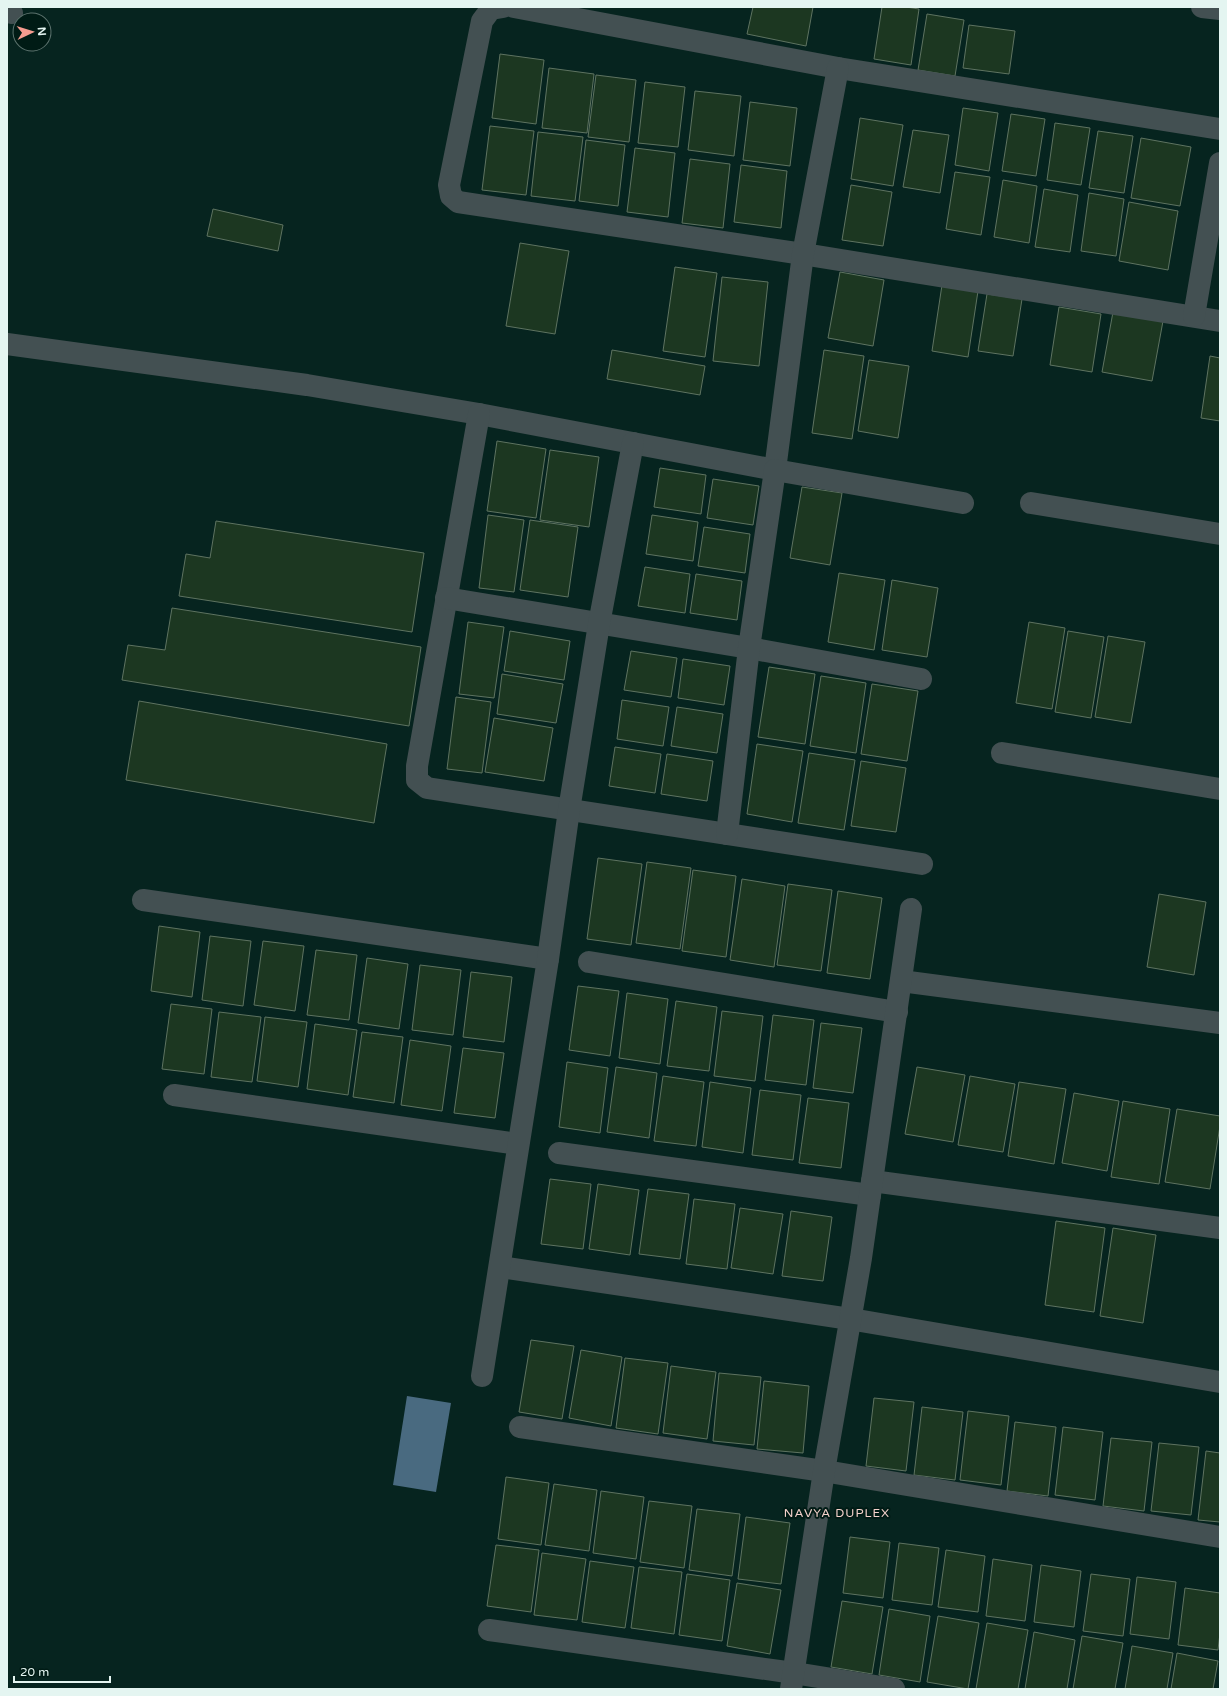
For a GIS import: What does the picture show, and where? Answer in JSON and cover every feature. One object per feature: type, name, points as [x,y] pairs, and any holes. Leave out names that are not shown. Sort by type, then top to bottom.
[{"type":"street","points":[[503,7],[491,9],[482,21],[449,186],[451,196],[458,202],[803,254],[1220,321]]},
{"type":"street","points":[[514,7],[838,68],[1220,129]]},
{"type":"street","points":[[1202,7],[1220,9]]},
{"type":"street","points":[[727,834],[749,648],[775,470],[803,254],[838,68]]},
{"type":"street","points":[[1194,316],[1220,162]]},
{"type":"street","points":[[7,344],[307,385],[479,414],[775,470],[963,503]]},
{"type":"street","points":[[479,414],[417,766],[417,780],[427,788],[922,864]]},
{"type":"street","points":[[482,1376],[599,624],[633,443]]},
{"type":"street","points":[[1031,503],[1220,534]]},
{"type":"street","points":[[446,598],[749,648],[921,679]]},
{"type":"street","points":[[1002,753],[1220,789]]},
{"type":"street","points":[[143,900],[548,959]]},
{"type":"street","points":[[793,1681],[824,1470],[871,1188],[911,910]]},
{"type":"street","points":[[589,962],[897,1012]]},
{"type":"street","points":[[901,981],[1220,1023]]},
{"type":"street","points":[[174,1095],[518,1144]]},
{"type":"street","points":[[559,1153],[1220,1228]]},
{"type":"street","points":[[500,1267],[850,1319],[1220,1382]]},
{"type":"street","points":[[520,1427],[824,1470],[1220,1537]]},
{"type":"street","points":[[489,1630],[793,1681],[894,1689]]},
{"type":"water","points":[[407,1396],[451,1403],[436,1492],[393,1485]]},
{"type":"building","points":[[753,7],[813,7],[806,46],[747,34]]},
{"type":"building","points":[[882,7],[906,7],[919,9],[911,65],[874,59]]},
{"type":"building","points":[[927,14],[964,20],[955,76],[918,70]]},
{"type":"building","points":[[969,25],[1015,31],[1009,74],[963,68]]},
{"type":"building","points":[[500,54],[544,60],[536,124],[492,118]]},
{"type":"building","points":[[549,68],[594,74],[587,133],[542,128]]},
{"type":"building","points":[[596,75],[636,80],[629,142],[588,137]]},
{"type":"building","points":[[645,82],[685,87],[678,147],[638,143]]},
{"type":"building","points":[[695,91],[741,96],[734,156],[688,150]]},
{"type":"building","points":[[750,102],[797,108],[790,166],[743,160]]},
{"type":"building","points":[[963,108],[998,113],[989,171],[955,165]]},
{"type":"building","points":[[1011,114],[1045,119],[1036,176],[1002,171]]},
{"type":"building","points":[[860,118],[903,125],[893,186],[851,179]]},
{"type":"building","points":[[1055,123],[1090,128],[1081,185],[1047,180]]},
{"type":"building","points":[[490,126],[534,131],[526,195],[482,190]]},
{"type":"building","points":[[913,130],[949,135],[940,193],[903,187]]},
{"type":"building","points":[[1098,131],[1133,136],[1124,193],[1089,188]]},
{"type":"building","points":[[538,132],[583,137],[575,201],[531,196]]},
{"type":"building","points":[[1141,138],[1191,147],[1180,206],[1131,198]]},
{"type":"building","points":[[586,140],[625,145],[618,206],[579,201]]},
{"type":"building","points":[[635,148],[675,153],[668,217],[627,212]]},
{"type":"building","points":[[690,159],[730,164],[723,228],[682,223]]},
{"type":"building","points":[[741,165],[787,171],[781,228],[734,222]]},
{"type":"building","points":[[955,172],[990,177],[981,235],[946,229]]},
{"type":"building","points":[[1003,180],[1037,186],[1029,243],[994,237]]},
{"type":"building","points":[[851,185],[892,192],[883,246],[842,240]]},
{"type":"building","points":[[1044,189],[1078,195],[1070,252],[1035,247]]},
{"type":"building","points":[[1089,193],[1124,199],[1116,256],[1081,251]]},
{"type":"building","points":[[1129,202],[1178,211],[1168,270],[1119,261]]},
{"type":"building","points":[[213,209],[283,225],[278,251],[207,236]]},
{"type":"building","points":[[520,243],[569,251],[555,334],[506,326]]},
{"type":"building","points":[[675,267],[717,273],[705,357],[663,351]]},
{"type":"building","points":[[840,272],[884,280],[873,346],[828,338]]},
{"type":"building","points":[[722,277],[768,282],[759,366],[713,361]]},
{"type":"building","points":[[942,285],[978,291],[968,357],[932,351]]},
{"type":"building","points":[[987,294],[1022,299],[1013,356],[978,351]]},
{"type":"building","points":[[1059,307],[1101,314],[1092,372],[1050,365]]},
{"type":"building","points":[[1113,312],[1163,321],[1152,381],[1102,372]]},
{"type":"building","points":[[612,350],[705,366],[700,395],[607,379]]},
{"type":"building","points":[[824,350],[864,356],[852,439],[812,433]]},
{"type":"building","points":[[1210,356],[1220,358],[1220,421],[1201,418]]},
{"type":"building","points":[[869,360],[909,366],[898,438],[858,431]]},
{"type":"building","points":[[497,441],[546,449],[536,518],[487,511]]},
{"type":"building","points":[[550,450],[599,457],[589,527],[540,520]]},
{"type":"building","points":[[660,468],[706,475],[701,514],[654,507]]},
{"type":"building","points":[[713,479],[759,486],[753,525],[707,518]]},
{"type":"building","points":[[802,487],[842,493],[830,565],[790,558]]},
{"type":"building","points":[[488,515],[524,520],[514,592],[479,588]]},
{"type":"building","points":[[652,515],[698,522],[693,561],[646,554]]},
{"type":"building","points":[[530,520],[578,527],[568,597],[520,590]]},
{"type":"building","points":[[216,521],[424,553],[412,632],[179,596],[186,554],[210,558]]},
{"type":"building","points":[[704,527],[750,534],[745,573],[698,566]]},
{"type":"building","points":[[645,567],[690,574],[685,613],[638,606]]},
{"type":"building","points":[[839,573],[885,580],[874,650],[828,642]]},
{"type":"building","points":[[696,574],[742,581],[737,620],[690,613]]},
{"type":"building","points":[[892,580],[938,588],[927,657],[882,650]]},
{"type":"building","points":[[172,608],[421,647],[409,726],[122,680],[128,645],[165,650]]},
{"type":"building","points":[[468,622],[504,627],[494,698],[459,694]]},
{"type":"building","points":[[1029,622],[1065,628],[1052,709],[1016,703]]},
{"type":"building","points":[[510,631],[570,641],[564,680],[504,671]]},
{"type":"building","points":[[1068,631],[1104,637],[1091,718],[1055,712]]},
{"type":"building","points":[[1108,636],[1145,642],[1131,723],[1095,717]]},
{"type":"building","points":[[631,651],[677,658],[671,697],[624,690]]},
{"type":"building","points":[[683,659],[730,666],[724,705],[678,698]]},
{"type":"building","points":[[769,667],[815,674],[805,744],[758,737]]},
{"type":"building","points":[[502,674],[563,684],[556,723],[497,714]]},
{"type":"building","points":[[821,676],[866,683],[856,753],[810,746]]},
{"type":"building","points":[[872,684],[918,691],[907,761],[861,754]]},
{"type":"building","points":[[456,697],[491,702],[482,773],[447,769]]},
{"type":"building","points":[[622,700],[669,707],[663,746],[617,739]]},
{"type":"building","points":[[139,701],[387,744],[374,823],[126,780]]},
{"type":"building","points":[[677,707],[723,714],[717,753],[671,746]]},
{"type":"building","points":[[494,718],[553,728],[544,781],[485,772]]},
{"type":"building","points":[[757,744],[803,751],[792,822],[747,814]]},
{"type":"building","points":[[615,747],[661,754],[655,793],[609,786]]},
{"type":"building","points":[[809,753],[855,760],[844,830],[798,823]]},
{"type":"building","points":[[667,754],[713,761],[707,801],[661,794]]},
{"type":"building","points":[[861,761],[906,768],[896,832],[851,826]]},
{"type":"building","points":[[598,858],[642,864],[631,945],[587,939]]},
{"type":"building","points":[[647,862],[691,868],[680,949],[636,943]]},
{"type":"building","points":[[693,870],[736,876],[726,957],[682,951]]},
{"type":"building","points":[[742,879],[785,886],[774,967],[730,960]]},
{"type":"building","points":[[788,884],[832,890],[821,971],[777,965]]},
{"type":"building","points":[[838,891],[882,898],[870,979],[827,973]]},
{"type":"building","points":[[1159,894],[1206,902],[1194,975],[1147,967]]},
{"type":"building","points":[[159,926],[200,932],[192,997],[151,991]]},
{"type":"building","points":[[210,936],[251,941],[243,1006],[202,1000]]},
{"type":"building","points":[[263,941],[304,946],[295,1011],[254,1005]]},
{"type":"building","points":[[316,950],[357,955],[349,1020],[307,1015]]},
{"type":"building","points":[[367,958],[408,964],[399,1029],[358,1023]]},
{"type":"building","points":[[420,965],[461,970],[453,1035],[412,1030]]},
{"type":"building","points":[[471,972],[512,977],[504,1042],[463,1037]]},
{"type":"building","points":[[578,986],[619,991],[610,1056],[569,1050]]},
{"type":"building","points":[[627,993],[668,999],[660,1064],[619,1058]]},
{"type":"building","points":[[676,1001],[717,1007],[709,1071],[667,1066]]},
{"type":"building","points":[[171,1004],[212,1009],[204,1074],[162,1069]]},
{"type":"building","points":[[722,1011],[763,1016],[755,1081],[714,1076]]},
{"type":"building","points":[[219,1012],[261,1017],[252,1082],[211,1077]]},
{"type":"building","points":[[773,1015],[814,1020],[806,1085],[765,1080]]},
{"type":"building","points":[[265,1017],[307,1022],[298,1087],[257,1081]]},
{"type":"building","points":[[821,1023],[862,1028],[853,1093],[813,1088]]},
{"type":"building","points":[[315,1024],[357,1030],[348,1095],[307,1089]]},
{"type":"building","points":[[362,1032],[403,1037],[394,1103],[353,1097]]},
{"type":"building","points":[[410,1040],[451,1046],[442,1111],[401,1105]]},
{"type":"building","points":[[463,1048],[504,1053],[495,1118],[454,1113]]},
{"type":"building","points":[[567,1062],[608,1068],[600,1133],[559,1127]]},
{"type":"building","points":[[616,1067],[657,1073],[649,1138],[607,1132]]},
{"type":"building","points":[[917,1067],[965,1075],[953,1142],[905,1134]]},
{"type":"building","points":[[663,1076],[704,1082],[696,1146],[654,1141]]},
{"type":"building","points":[[970,1076],[1015,1084],[1003,1152],[958,1145]]},
{"type":"building","points":[[710,1082],[751,1088],[743,1153],[702,1147]]},
{"type":"building","points":[[1019,1082],[1066,1089],[1054,1164],[1008,1156]]},
{"type":"building","points":[[760,1090],[801,1095],[793,1160],[752,1155]]},
{"type":"building","points":[[1074,1093],[1119,1101],[1107,1171],[1062,1163]]},
{"type":"building","points":[[808,1098],[849,1103],[841,1168],[799,1163]]},
{"type":"building","points":[[1123,1101],[1170,1109],[1159,1184],[1111,1177]]},
{"type":"building","points":[[1177,1109],[1220,1116],[1220,1126],[1210,1189],[1165,1182]]},
{"type":"building","points":[[550,1179],[591,1184],[583,1249],[541,1244]]},
{"type":"building","points":[[598,1184],[639,1190],[630,1255],[589,1249]]},
{"type":"building","points":[[648,1189],[689,1194],[680,1259],[639,1254]]},
{"type":"building","points":[[694,1199],[735,1204],[727,1269],[686,1264]]},
{"type":"building","points":[[740,1208],[783,1214],[773,1274],[731,1268]]},
{"type":"building","points":[[791,1211],[832,1217],[823,1281],[782,1276]]},
{"type":"building","points":[[1056,1221],[1105,1228],[1094,1312],[1045,1305]]},
{"type":"building","points":[[1113,1228],[1156,1235],[1143,1323],[1100,1316]]},
{"type":"building","points":[[531,1340],[574,1346],[562,1419],[519,1412]]},
{"type":"building","points":[[581,1350],[622,1357],[611,1426],[569,1418]]},
{"type":"building","points":[[625,1358],[668,1363],[658,1434],[616,1428]]},
{"type":"building","points":[[671,1366],[716,1372],[707,1439],[663,1433]]},
{"type":"building","points":[[719,1373],[761,1377],[754,1445],[713,1441]]},
{"type":"building","points":[[764,1381],[809,1386],[803,1453],[757,1449]]},
{"type":"building","points":[[874,1398],[914,1402],[906,1471],[866,1466]]},
{"type":"building","points":[[922,1407],[963,1412],[955,1480],[914,1475]]},
{"type":"building","points":[[968,1411],[1009,1416],[1001,1485],[960,1480]]},
{"type":"building","points":[[1015,1422],[1056,1427],[1048,1496],[1007,1491]]},
{"type":"building","points":[[1063,1427],[1103,1432],[1095,1500],[1055,1495]]},
{"type":"building","points":[[1111,1438],[1152,1442],[1144,1511],[1103,1506]]},
{"type":"building","points":[[1159,1443],[1199,1447],[1191,1515],[1151,1511]]},
{"type":"building","points":[[1206,1451],[1220,1453],[1220,1522],[1198,1520]]},
{"type":"building","points":[[506,1477],[549,1483],[541,1545],[498,1539]]},
{"type":"building","points":[[554,1484],[597,1490],[589,1551],[545,1545]]},
{"type":"building","points":[[601,1491],[644,1497],[636,1559],[593,1553]]},
{"type":"building","points":[[649,1501],[692,1506],[684,1568],[640,1562]]},
{"type":"building","points":[[697,1509],[740,1514],[732,1576],[689,1570]]},
{"type":"building","points":[[746,1517],[790,1523],[781,1584],[738,1579]]},
{"type":"building","points":[[850,1537],[890,1542],[883,1598],[843,1593]]},
{"type":"building","points":[[899,1543],[939,1548],[932,1605],[892,1600]]},
{"type":"building","points":[[496,1545],[539,1550],[531,1612],[487,1606]]},
{"type":"building","points":[[946,1550],[985,1556],[978,1612],[938,1607]]},
{"type":"building","points":[[542,1553],[586,1559],[577,1620],[534,1615]]},
{"type":"building","points":[[993,1559],[1032,1565],[1025,1621],[986,1616]]},
{"type":"building","points":[[590,1561],[634,1567],[625,1628],[582,1622]]},
{"type":"building","points":[[1041,1565],[1081,1571],[1074,1627],[1034,1622]]},
{"type":"building","points":[[639,1567],[682,1572],[674,1634],[631,1628]]},
{"type":"building","points":[[687,1574],[730,1580],[722,1641],[679,1635]]},
{"type":"building","points":[[1091,1574],[1130,1579],[1123,1636],[1083,1631]]},
{"type":"building","points":[[1137,1577],[1176,1582],[1169,1639],[1130,1634]]},
{"type":"building","points":[[737,1583],[781,1590],[770,1654],[727,1646]]},
{"type":"building","points":[[1185,1588],[1220,1593],[1220,1633],[1218,1650],[1178,1645]]},
{"type":"building","points":[[842,1601],[883,1607],[872,1674],[831,1667]]},
{"type":"building","points":[[889,1609],[930,1616],[920,1682],[879,1675]]},
{"type":"building","points":[[938,1616],[979,1623],[968,1689],[927,1682]]},
{"type":"building","points":[[987,1623],[1028,1630],[1018,1689],[976,1689]]},
{"type":"building","points":[[1034,1632],[1075,1640],[1067,1689],[1025,1689]]},
{"type":"building","points":[[1082,1636],[1123,1643],[1115,1689],[1073,1689]]},
{"type":"building","points":[[1132,1646],[1173,1653],[1167,1689],[1125,1689]]},
{"type":"building","points":[[1177,1653],[1218,1661],[1213,1689],[1171,1689]]},
{"type":"district","name":"NAVYA DUPLEX","points":[[837,1513]]}]
